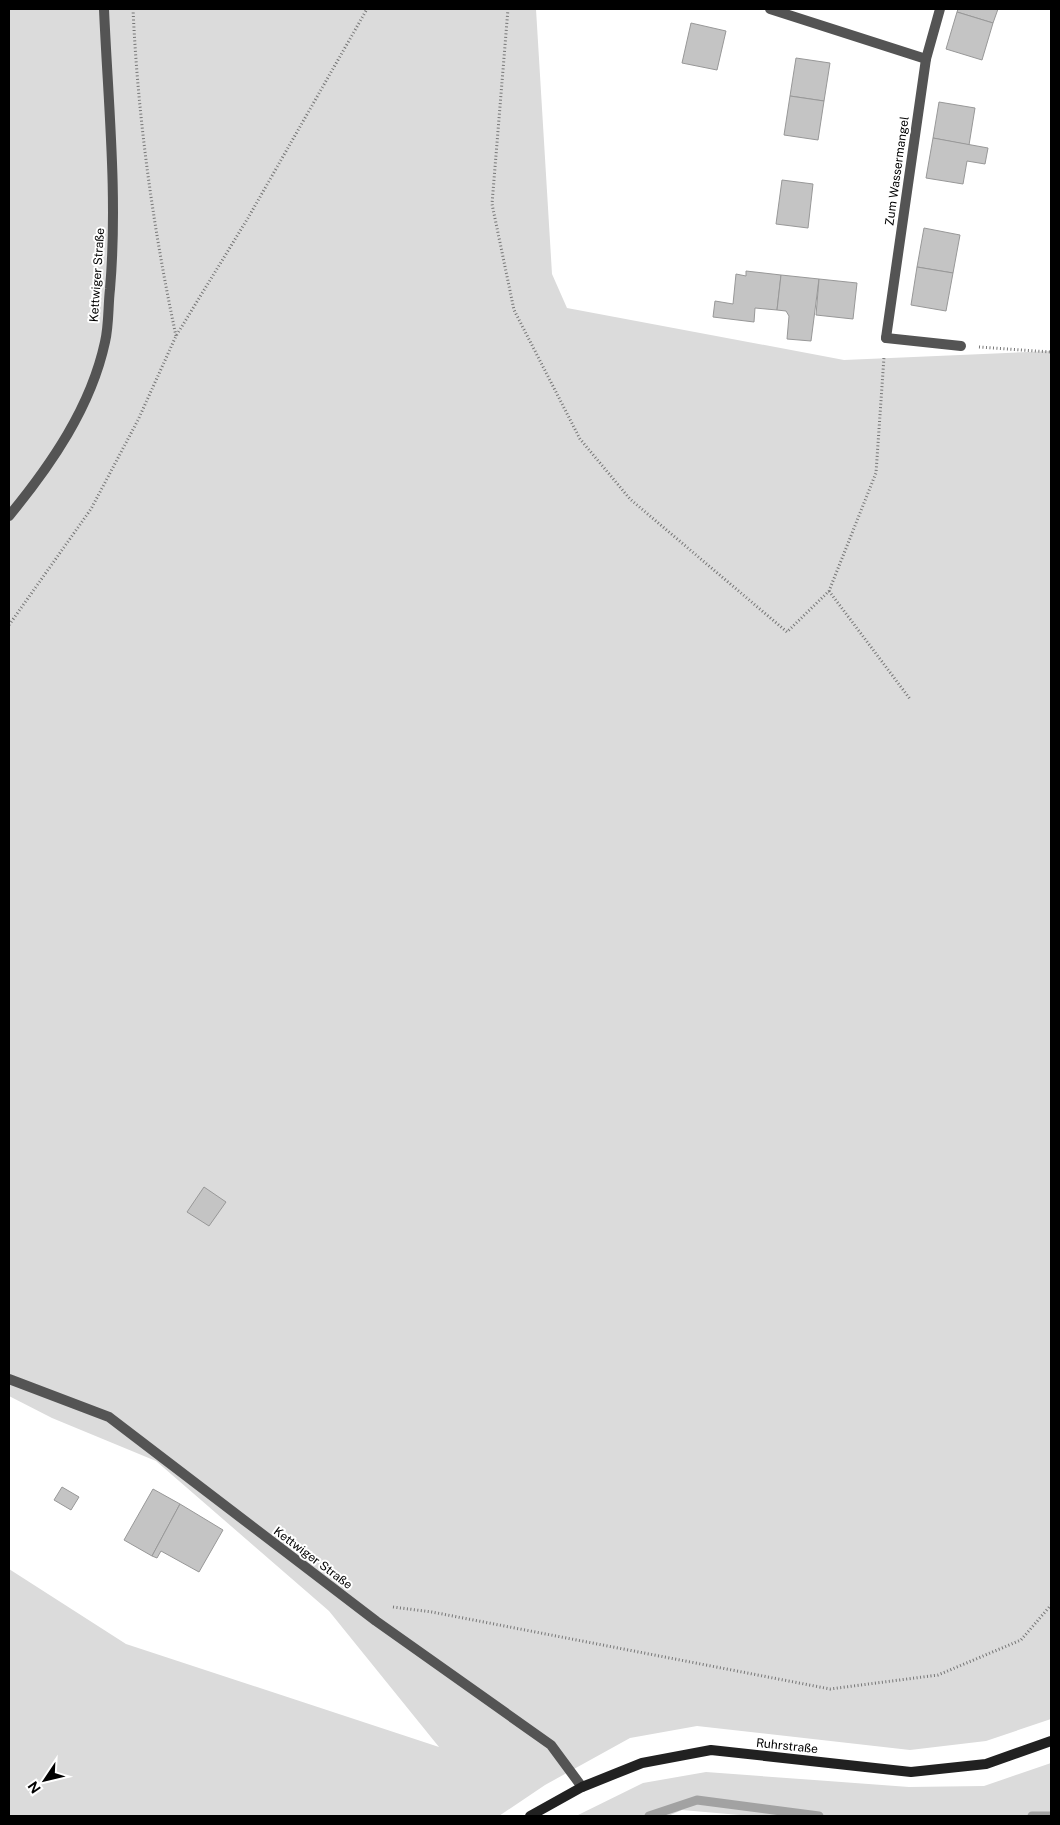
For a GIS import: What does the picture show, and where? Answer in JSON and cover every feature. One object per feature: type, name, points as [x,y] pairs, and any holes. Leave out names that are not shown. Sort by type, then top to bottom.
[{"type":"main road","name":"Ruhrstraße","points":[[530,1816],[582,1787],[642,1763],[711,1750],[911,1772],[986,1764],[1051,1741]]},
{"type":"street","name":"Kettwiger Straße","points":[[9,516],[34,486],[60,448],[87,397],[105,342],[111,270],[113,211],[104,9]]},
{"type":"street","points":[[770,9],[926,59]]},
{"type":"street","name":"Zum Wassermangel","points":[[886,338],[926,59],[940,9]]},
{"type":"street","points":[[886,338],[961,346]]},
{"type":"street","name":"Kettwiger Straße","points":[[9,1379],[109,1417],[376,1621],[551,1745],[582,1787]]},
{"type":"path","points":[[132,9],[136,84],[160,262],[176,336]]},
{"type":"path","points":[[9,625],[91,509],[138,420],[176,336],[248,218],[367,9]]},
{"type":"path","points":[[508,9],[492,204],[514,310],[580,439],[630,499],[787,632],[829,592],[876,474],[886,338]]},
{"type":"path","points":[[961,346],[1051,352]]},
{"type":"path","points":[[829,592],[910,699]]},
{"type":"path","points":[[376,1621],[388,1607],[432,1612],[830,1689],[938,1675],[1021,1640],[1051,1605]]},
{"type":"shaded area","points":[[9,9],[536,9],[552,274],[567,308],[844,360],[1051,351],[1051,1719],[986,1741],[910,1750],[697,1726],[630,1738],[545,1785],[499,1816],[9,1816],[9,1569],[126,1644],[439,1747],[329,1611],[156,1461],[52,1418],[9,1396]]},
{"type":"shaded area","points":[[1051,1763],[1051,1816],[751,1816],[682,1810],[668,1816],[576,1816],[643,1783],[706,1772],[909,1787],[984,1786]]},
{"type":"building","points":[[958,9],[998,9],[993,23],[957,12]]},
{"type":"building","points":[[957,12],[993,23],[982,60],[946,49]]},
{"type":"building","points":[[691,23],[726,31],[717,70],[682,63]]},
{"type":"building","points":[[796,58],[830,63],[824,101],[790,96]]},
{"type":"building","points":[[790,96],[824,101],[818,140],[784,135]]},
{"type":"building","points":[[939,102],[975,108],[969,145],[933,138]]},
{"type":"building","points":[[933,138],[988,148],[985,164],[967,161],[963,184],[926,178]]},
{"type":"building","points":[[782,180],[813,184],[808,228],[776,224]]},
{"type":"building","points":[[924,228],[960,235],[953,273],[917,267]]},
{"type":"building","points":[[917,267],[953,273],[946,311],[911,305]]},
{"type":"building","points":[[746,271],[781,275],[777,310],[755,308],[754,322],[713,317],[715,301],[733,304],[736,274],[746,276]]},
{"type":"building","points":[[781,275],[819,279],[811,341],[787,339],[789,316],[786,311],[777,310]]},
{"type":"building","points":[[819,279],[857,283],[853,319],[816,315]]},
{"type":"building","points":[[204,1187],[226,1202],[209,1226],[187,1212]]},
{"type":"building","points":[[62,1487],[79,1497],[71,1510],[54,1500]]},
{"type":"building","points":[[153,1489],[180,1504],[152,1556],[124,1540]]},
{"type":"building","points":[[180,1504],[223,1530],[199,1572],[161,1551],[157,1558],[152,1556]]},
{"type":"waterway","points":[[649,1816],[697,1800],[819,1816]]},
{"type":"waterway","points":[[1032,1816],[1051,1816]]}]
